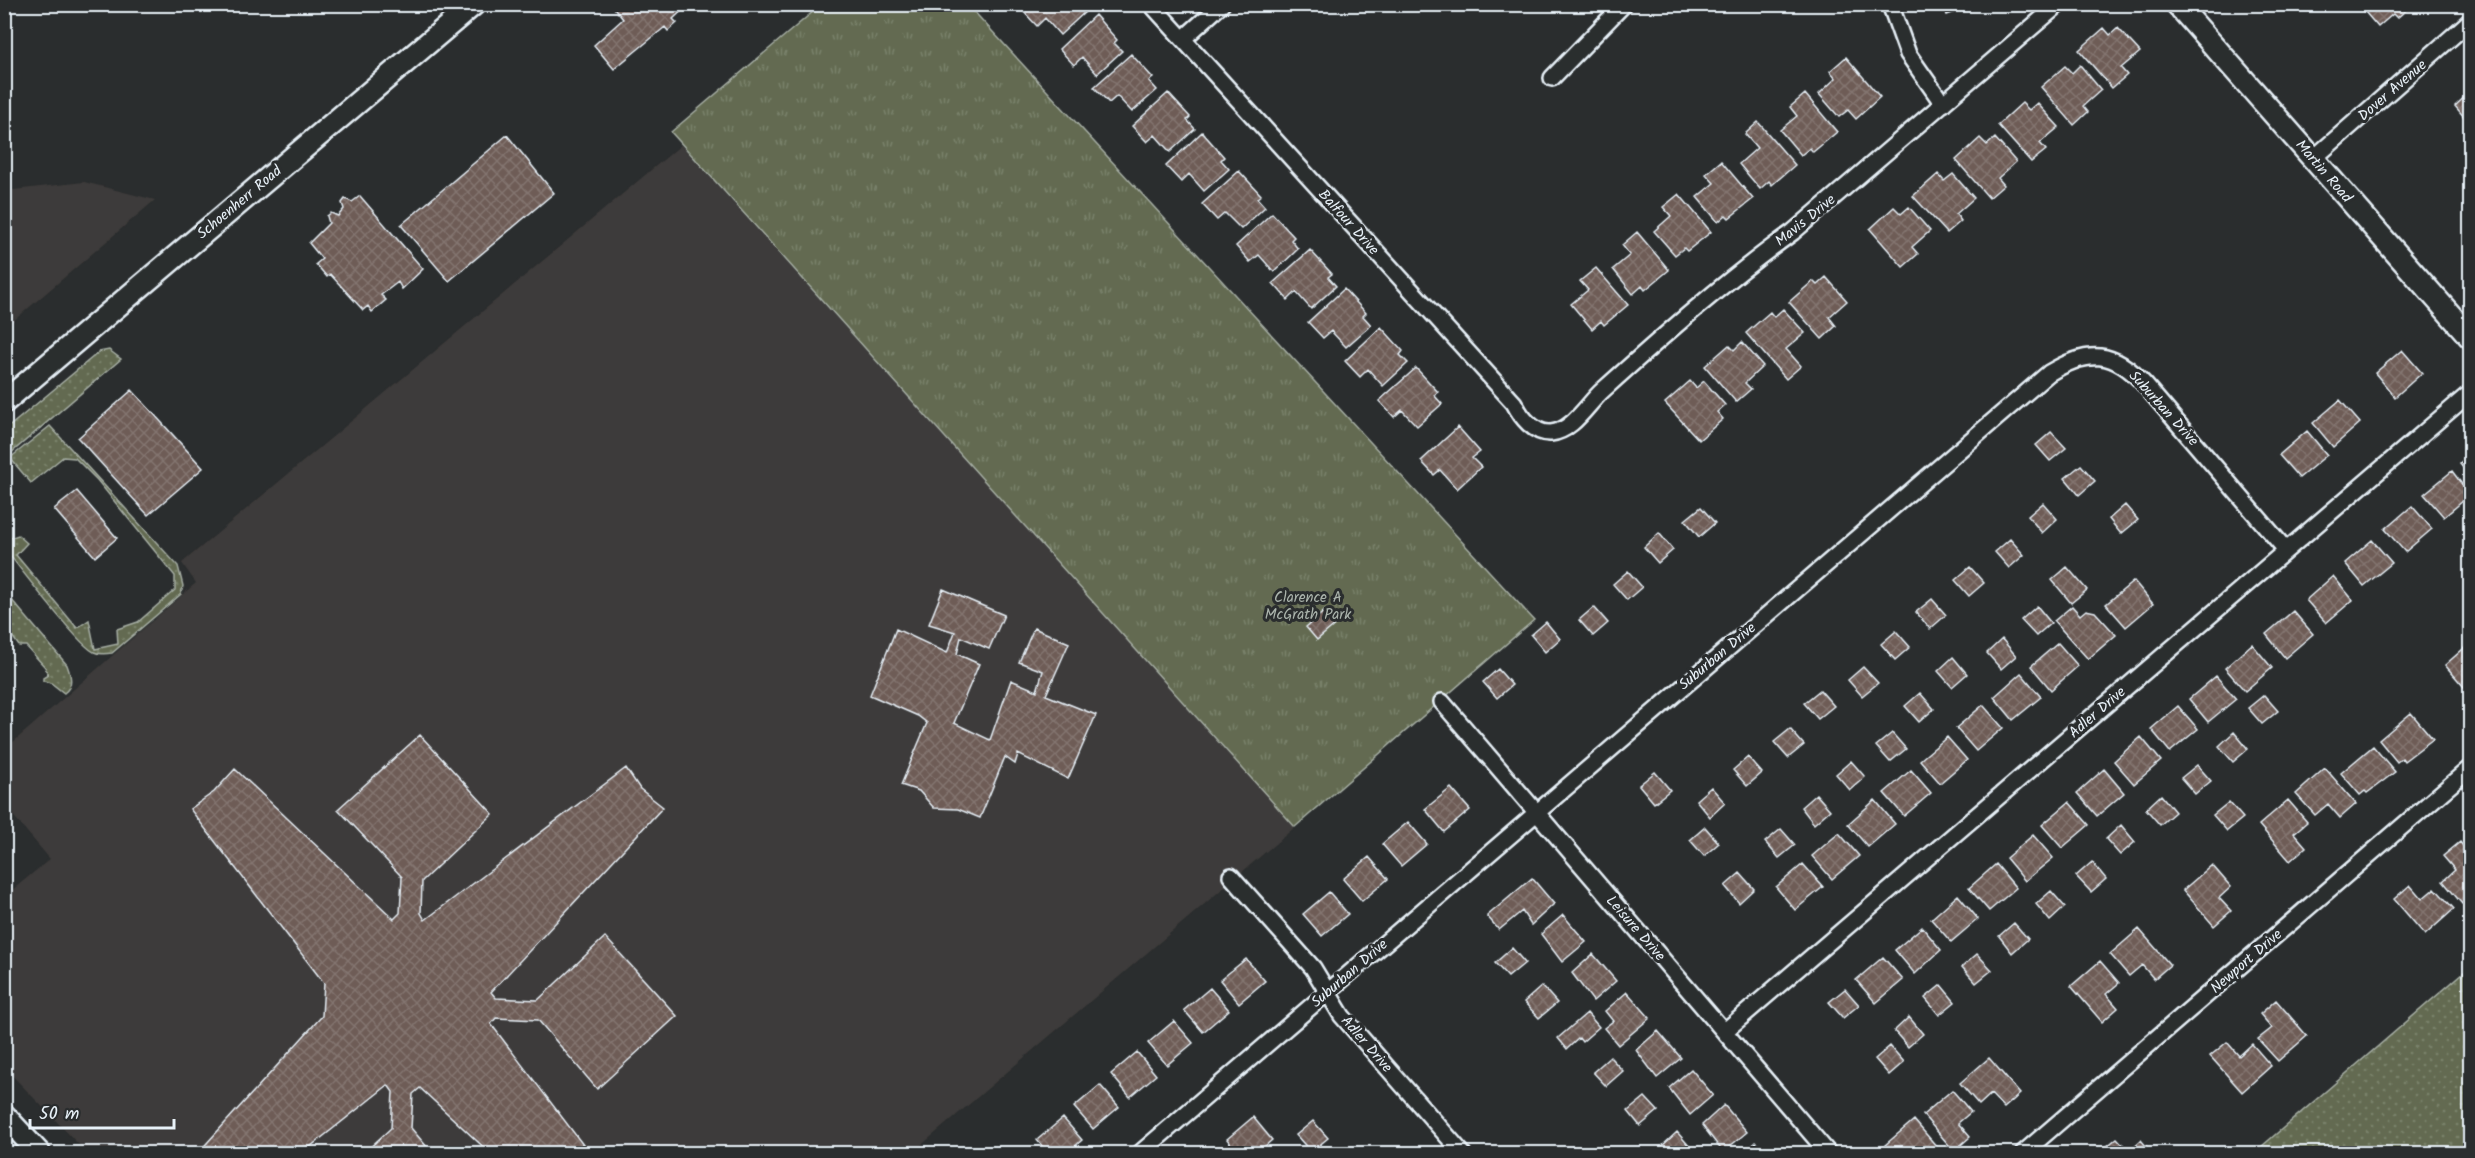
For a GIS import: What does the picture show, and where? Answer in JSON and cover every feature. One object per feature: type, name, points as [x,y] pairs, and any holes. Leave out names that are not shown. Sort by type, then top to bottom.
[{"type":"main road","name":"Schoenherr Road","points":[[4,402],[474,4]]},
{"type":"main road","name":"Martin Road","points":[[2177,4],[2470,337]]},
{"type":"main road","points":[[4,1115],[40,1154]]},
{"type":"street","name":"Balfour Drive","points":[[1151,4],[1514,403],[1520,416],[1541,432],[1550,433]]},
{"type":"street","points":[[1183,39],[1222,4]]},
{"type":"street","points":[[1552,78],[1624,4]]},
{"type":"street","points":[[1890,4],[1908,54],[1943,104]]},
{"type":"street","name":"Mavis Drive","points":[[1550,433],[1569,425],[1601,391],[1748,264],[1793,232],[2059,4]]},
{"type":"street","name":"Dover Avenue","points":[[2313,159],[2470,21]]},
{"type":"street","name":"Suburban Drive","points":[[1138,1154],[2031,388],[2068,362],[2097,356],[2111,358],[2125,365],[2145,385],[2286,550]]},
{"type":"street","name":"Adler Drive","points":[[1725,1031],[2470,393]]},
{"type":"street","name":"Leisure Drive","points":[[1442,702],[1830,1154]]},
{"type":"street","name":"Newport Drive","points":[[2022,1154],[2470,768]]},
{"type":"street","name":"Adler Drive","points":[[1231,876],[1313,968],[1342,1016],[1463,1154]]},
{"type":"shaded area","points":[[681,145],[1295,827],[912,1153],[87,1153],[5,1068],[5,896],[50,859],[5,806],[4,750],[196,583],[182,563]]},
{"type":"shaded area","points":[[84,182],[155,200],[5,328],[5,191]]},
{"type":"green space","name":"Clarence A McGrath Park","points":[[821,5],[968,5],[1534,620],[1295,827],[671,132]]},
{"type":"green space","points":[[109,350],[121,359],[5,458],[5,430],[99,352]]},
{"type":"green space","points":[[50,426],[178,566],[183,586],[181,594],[112,653],[101,654],[86,647],[5,549],[7,539],[18,535],[27,543],[16,555],[77,628],[89,620],[95,649],[118,644],[117,629],[138,622],[175,590],[175,576],[97,480],[75,458],[63,457],[31,483],[10,458]]},
{"type":"green space","points":[[5,592],[67,665],[70,684],[64,693],[51,683],[43,681],[43,678],[48,675],[45,667],[26,646],[19,646],[5,626]]},
{"type":"green space","points":[[2470,967],[2470,1153],[2254,1153]]},
{"type":"building","points":[[611,4],[689,4],[673,19],[677,23],[668,31],[665,27],[614,69],[594,45],[623,19]]},
{"type":"building","points":[[1028,4],[1078,4],[1085,12],[1060,35],[1045,18],[1037,26],[1022,10]]},
{"type":"building","points":[[1943,4],[1976,4],[1947,15]]},
{"type":"building","points":[[2359,5],[2412,5],[2397,18],[2393,14],[2378,27]]},
{"type":"building","points":[[1095,15],[1117,40],[1114,43],[1122,51],[1097,74],[1082,57],[1074,65],[1059,49]]},
{"type":"building","points":[[2104,28],[2110,35],[2118,28],[2140,52],[2121,68],[2127,75],[2112,88],[2079,50]]},
{"type":"building","points":[[1131,54],[1153,78],[1149,81],[1157,90],[1132,112],[1117,96],[1109,103],[1094,87]]},
{"type":"building","points":[[1846,57],[1880,97],[1856,119],[1848,110],[1839,117],[1819,94],[1836,78],[1830,71]]},
{"type":"building","points":[[2080,65],[2101,90],[2083,106],[2088,112],[2074,125],[2041,87],[2065,66],[2072,73]]},
{"type":"building","points":[[2470,92],[2470,124],[2455,106]]},
{"type":"building","points":[[1168,93],[1190,117],[1187,120],[1195,129],[1170,152],[1155,135],[1147,142],[1132,126]]},
{"type":"building","points":[[1805,94],[1837,132],[1813,152],[1810,148],[1801,155],[1780,130],[1797,116],[1790,107]]},
{"type":"building","points":[[2022,103],[2029,110],[2037,103],[2059,127],[2040,143],[2046,150],[2031,162],[1998,125]]},
{"type":"building","points":[[1758,122],[1795,165],[1772,185],[1769,181],[1760,189],[1739,164],[1757,148],[1745,134]]},
{"type":"building","points":[[1202,132],[1224,157],[1221,160],[1229,169],[1204,191],[1189,174],[1181,182],[1166,166]]},
{"type":"building","points":[[507,135],[554,193],[449,281],[401,225]]},
{"type":"building","points":[[1980,138],[1987,145],[1995,138],[2016,162],[1998,178],[2004,185],[1989,198],[1956,160]]},
{"type":"building","points":[[1721,161],[1753,199],[1729,218],[1726,215],[1718,222],[1697,197],[1714,183],[1706,174]]},
{"type":"building","points":[[1239,171],[1261,195],[1257,198],[1265,207],[1241,229],[1225,213],[1217,220],[1202,204]]},
{"type":"building","points":[[1938,174],[1944,181],[1953,174],[1974,198],[1956,214],[1961,221],[1947,233],[1913,196]]},
{"type":"building","points":[[1679,194],[1711,232],[1687,251],[1684,248],[1675,255],[1654,231],[1671,216],[1663,207]]},
{"type":"building","points":[[360,196],[423,269],[402,289],[398,282],[381,295],[386,300],[372,312],[368,306],[363,310],[330,274],[327,277],[316,264],[322,259],[309,243],[329,223],[327,216],[331,213],[338,216],[344,209],[342,203],[345,199],[352,202]]},
{"type":"building","points":[[1894,207],[1901,214],[1909,207],[1930,231],[1912,247],[1918,254],[1903,267],[1870,229]]},
{"type":"building","points":[[1272,213],[1294,237],[1291,240],[1298,249],[1274,272],[1259,255],[1250,262],[1236,246]]},
{"type":"building","points":[[1637,232],[1669,270],[1645,290],[1642,286],[1633,294],[1613,269],[1630,255],[1622,245]]},
{"type":"building","points":[[1310,250],[1332,274],[1328,277],[1336,286],[1311,309],[1296,292],[1288,300],[1273,283]]},
{"type":"building","points":[[1596,268],[1628,305],[1604,325],[1601,321],[1592,329],[1571,304],[1588,290],[1580,281]]},
{"type":"building","points":[[1826,277],[1847,301],[1829,317],[1836,326],[1822,339],[1789,302],[1813,281],[1817,285]]},
{"type":"building","points":[[1344,289],[1366,313],[1363,316],[1371,325],[1346,347],[1331,331],[1323,338],[1308,322]]},
{"type":"building","points":[[1783,309],[1805,333],[1786,349],[1801,366],[1786,379],[1746,333],[1770,312],[1774,317]]},
{"type":"building","points":[[1381,327],[1403,351],[1400,355],[1408,363],[1383,386],[1368,369],[1360,377],[1345,361]]},
{"type":"building","points":[[1742,342],[1763,366],[1745,383],[1751,389],[1736,402],[1705,366],[1729,345],[1734,350]]},
{"type":"building","points":[[2402,350],[2422,373],[2395,397],[2375,373]]},
{"type":"building","points":[[1416,368],[1438,392],[1434,395],[1442,404],[1417,426],[1402,410],[1394,417],[1379,401]]},
{"type":"building","points":[[1690,381],[1696,388],[1704,381],[1725,405],[1717,412],[1723,419],[1699,440],[1665,403]]},
{"type":"building","points":[[132,390],[203,468],[148,515],[78,438]]},
{"type":"building","points":[[2340,400],[2360,423],[2333,447],[2313,423]]},
{"type":"building","points":[[1458,427],[1480,452],[1472,458],[1481,467],[1457,489],[1440,470],[1434,475],[1421,461]]},
{"type":"building","points":[[2307,431],[2327,455],[2299,478],[2279,455]]},
{"type":"building","points":[[2051,432],[2066,448],[2050,461],[2036,445]]},
{"type":"building","points":[[2470,454],[2470,476],[2460,464]]},
{"type":"building","points":[[2081,465],[2095,481],[2079,495],[2065,478]]},
{"type":"building","points":[[2452,471],[2470,495],[2444,517],[2424,494]]},
{"type":"building","points":[[77,491],[117,538],[95,557],[54,509]]},
{"type":"building","points":[[2043,503],[2057,519],[2042,533],[2028,516]]},
{"type":"building","points":[[2125,505],[2138,520],[2121,534],[2109,519]]},
{"type":"building","points":[[2412,506],[2432,529],[2405,552],[2385,529]]},
{"type":"building","points":[[1701,507],[1715,523],[1699,537],[1685,520]]},
{"type":"building","points":[[1659,533],[1673,550],[1658,563],[1644,547]]},
{"type":"building","points":[[2010,539],[2024,555],[2009,568],[1995,552]]},
{"type":"building","points":[[2372,540],[2392,563],[2364,586],[2345,563]]},
{"type":"building","points":[[1970,567],[1984,583],[1969,596],[1955,580]]},
{"type":"building","points":[[2067,567],[2087,590],[2071,603],[2052,580]]},
{"type":"building","points":[[1628,571],[1642,587],[1627,600],[1613,584]]},
{"type":"building","points":[[2333,576],[2353,600],[2326,623],[2306,600]]},
{"type":"building","points":[[2134,581],[2153,604],[2126,627],[2106,604]]},
{"type":"building","points":[[943,589],[1004,615],[989,649],[961,637],[957,654],[979,664],[954,723],[990,740],[1011,680],[1037,691],[1043,671],[1019,662],[1034,628],[1069,643],[1046,695],[1096,715],[1068,779],[1018,754],[1015,764],[1005,757],[980,818],[958,809],[934,808],[919,791],[901,785],[927,723],[918,716],[870,695],[896,629],[947,653],[955,632],[929,624]]},
{"type":"building","points":[[1932,599],[1946,615],[1930,629],[1916,612]]},
{"type":"building","points":[[2037,606],[2051,623],[2036,636],[2021,620]]},
{"type":"building","points":[[2072,606],[2080,615],[2086,610],[2095,612],[2116,635],[2088,659],[2054,621]]},
{"type":"building","points":[[1594,607],[1608,623],[1593,636],[1579,620]]},
{"type":"building","points":[[1326,610],[1337,623],[1317,640],[1306,627]]},
{"type":"building","points":[[2293,611],[2313,634],[2285,658],[2266,634]]},
{"type":"building","points":[[1546,622],[1560,639],[1545,652],[1531,635]]},
{"type":"building","points":[[1896,631],[1910,647],[1895,660],[1881,644]]},
{"type":"building","points":[[2002,639],[2016,656],[2001,669],[1987,653]]},
{"type":"building","points":[[2058,643],[2078,666],[2051,690],[2031,666]]},
{"type":"building","points":[[2470,643],[2470,694],[2445,665]]},
{"type":"building","points":[[2252,644],[2272,668],[2245,691],[2225,668]]},
{"type":"building","points":[[1953,657],[1967,674],[1952,687],[1938,671]]},
{"type":"building","points":[[1863,667],[1878,683],[1862,696],[1848,680]]},
{"type":"building","points":[[1498,669],[1512,685],[1497,698],[1483,682]]},
{"type":"building","points":[[2021,673],[2041,697],[2013,720],[1994,697]]},
{"type":"building","points":[[2216,676],[2236,699],[2208,722],[2189,699]]},
{"type":"building","points":[[1820,690],[1834,706],[1818,719],[1804,703]]},
{"type":"building","points":[[1920,693],[1934,709],[1919,722],[1905,706]]},
{"type":"building","points":[[2264,695],[2278,711],[2262,724],[2248,708]]},
{"type":"building","points":[[1983,705],[2003,728],[1976,751],[1956,728]]},
{"type":"building","points":[[2178,706],[2198,729],[2170,752],[2151,729]]},
{"type":"building","points":[[2411,713],[2433,739],[2404,761],[2402,758],[2397,762],[2379,740]]},
{"type":"building","points":[[1790,729],[1804,745],[1788,758],[1774,742]]},
{"type":"building","points":[[2234,732],[2248,749],[2233,762],[2219,746]]},
{"type":"building","points":[[1892,733],[1906,749],[1890,762],[1876,746]]},
{"type":"building","points":[[420,735],[493,814],[422,881],[421,913],[425,920],[626,768],[640,789],[663,807],[491,992],[496,998],[538,1000],[605,937],[677,1016],[597,1089],[538,1020],[496,1018],[491,1024],[590,1154],[491,1154],[420,1088],[413,1094],[411,1128],[433,1154],[363,1154],[391,1128],[393,1092],[388,1085],[301,1154],[197,1154],[322,1016],[324,983],[190,809],[214,792],[235,769],[394,919],[400,913],[402,877],[338,809]]},
{"type":"building","points":[[1947,737],[1967,760],[1940,783],[1920,760]]},
{"type":"building","points":[[2141,737],[2161,761],[2134,784],[2114,761]]},
{"type":"building","points":[[2373,746],[2395,772],[2367,793],[2365,791],[2360,795],[2341,773]]},
{"type":"building","points":[[1748,757],[1762,773],[1747,786],[1733,770]]},
{"type":"building","points":[[1851,761],[1865,777],[1850,790],[1836,774]]},
{"type":"building","points":[[2197,765],[2211,781],[2195,794],[2181,778]]},
{"type":"building","points":[[2325,768],[2356,804],[2340,818],[2328,804],[2315,815],[2296,794]]},
{"type":"building","points":[[2104,769],[2124,793],[2097,816],[2077,793]]},
{"type":"building","points":[[1911,770],[1931,793],[1904,816],[1884,793]]},
{"type":"building","points":[[1655,772],[1670,790],[1654,803],[1639,785]]},
{"type":"building","points":[[1711,787],[1725,803],[1710,817],[1696,800]]},
{"type":"building","points":[[1451,788],[1470,810],[1444,832],[1425,809]]},
{"type":"building","points":[[1816,794],[1830,810],[1814,824],[1801,807]]},
{"type":"building","points":[[2161,795],[2175,812],[2160,825],[2146,809]]},
{"type":"building","points":[[1875,800],[1895,824],[1868,847],[1848,824]]},
{"type":"building","points":[[2288,800],[2307,822],[2294,833],[2306,847],[2290,861],[2259,825]]},
{"type":"building","points":[[2069,802],[2089,825],[2062,848],[2042,825]]},
{"type":"building","points":[[2229,802],[2243,818],[2227,831],[2213,815]]},
{"type":"building","points":[[1408,822],[1427,844],[1401,866],[1382,844]]},
{"type":"building","points":[[2121,825],[2135,842],[2120,855],[2106,839]]},
{"type":"building","points":[[1705,827],[1719,843],[1704,856],[1690,840]]},
{"type":"building","points":[[1781,829],[1795,845],[1779,858],[1765,842]]},
{"type":"building","points":[[1839,833],[1859,856],[1832,879],[1812,856]]},
{"type":"building","points":[[2033,835],[2053,858],[2025,881],[2006,858]]},
{"type":"building","points":[[2460,842],[2470,855],[2470,896],[2462,904],[2443,881],[2455,870],[2443,856]]},
{"type":"building","points":[[1369,857],[1388,879],[1362,901],[1343,879]]},
{"type":"building","points":[[2092,862],[2106,879],[2091,892],[2076,876]]},
{"type":"building","points":[[1803,864],[1823,887],[1795,910],[1776,887]]},
{"type":"building","points":[[1996,864],[2016,888],[1989,911],[1969,888]]},
{"type":"building","points":[[2212,865],[2231,887],[2219,898],[2231,911],[2214,926],[2183,890]]},
{"type":"building","points":[[1740,873],[1754,889],[1739,903],[1725,886]]},
{"type":"building","points":[[1532,878],[1554,904],[1531,925],[1522,911],[1499,930],[1487,916]]},
{"type":"building","points":[[2410,885],[2422,899],[2435,888],[2454,909],[2425,935],[2394,899]]},
{"type":"building","points":[[2051,891],[2065,907],[2050,921],[2036,904]]},
{"type":"building","points":[[1329,892],[1348,914],[1322,936],[1303,914]]},
{"type":"building","points":[[1958,895],[1978,919],[1951,942],[1931,919]]},
{"type":"building","points":[[1563,915],[1586,942],[1562,962],[1541,934]]},
{"type":"building","points":[[2014,923],[2028,939],[2012,953],[1999,936]]},
{"type":"building","points":[[1922,927],[1941,950],[1915,974],[1895,950]]},
{"type":"building","points":[[2139,929],[2170,965],[2154,979],[2142,965],[2129,976],[2110,954]]},
{"type":"building","points":[[1512,948],[1525,963],[1508,977],[1495,963]]},
{"type":"building","points":[[1593,954],[1616,981],[1593,1001],[1572,973]]},
{"type":"building","points":[[1977,954],[1992,970],[1976,983],[1962,967]]},
{"type":"building","points":[[1883,957],[1903,980],[1876,1003],[1856,980]]},
{"type":"building","points":[[1246,959],[1265,981],[1239,1003],[1220,980]]},
{"type":"building","points":[[2100,961],[2119,983],[2106,994],[2118,1008],[2102,1022],[2071,986]]},
{"type":"building","points":[[1941,985],[1955,1002],[1939,1015],[1925,998]]},
{"type":"building","points":[[1542,986],[1557,1003],[1539,1018],[1524,1002]]},
{"type":"building","points":[[1210,988],[1229,1010],[1203,1032],[1184,1010]]},
{"type":"building","points":[[1845,989],[1859,1005],[1843,1018],[1829,1002]]},
{"type":"building","points":[[1627,992],[1650,1018],[1618,1045],[1604,1028],[1613,1021],[1605,1011]]},
{"type":"building","points":[[2276,1000],[2307,1036],[2278,1061],[2258,1039],[2272,1028],[2260,1014]]},
{"type":"building","points":[[1587,1013],[1599,1027],[1582,1042],[1579,1038],[1567,1049],[1558,1038]]},
{"type":"building","points":[[1909,1017],[1923,1034],[1908,1047],[1894,1031]]},
{"type":"building","points":[[1174,1021],[1193,1043],[1167,1065],[1148,1043]]},
{"type":"building","points":[[1658,1031],[1681,1058],[1657,1078],[1636,1050]]},
{"type":"building","points":[[2227,1042],[2239,1056],[2252,1044],[2271,1066],[2242,1092],[2210,1056]]},
{"type":"building","points":[[1890,1046],[1904,1062],[1889,1075],[1875,1059]]},
{"type":"building","points":[[1137,1052],[1156,1075],[1130,1097],[1111,1074]]},
{"type":"building","points":[[1610,1057],[1623,1071],[1606,1086],[1593,1072]]},
{"type":"building","points":[[1989,1058],[2020,1094],[2004,1108],[1991,1094],[1979,1105],[1960,1083]]},
{"type":"building","points":[[1691,1069],[1713,1095],[1690,1115],[1669,1088]]},
{"type":"building","points":[[1100,1085],[1119,1107],[1093,1129],[1074,1107]]},
{"type":"building","points":[[1952,1090],[1971,1112],[1958,1123],[1970,1137],[1954,1151],[1923,1115]]},
{"type":"building","points":[[1645,1097],[1658,1111],[1640,1126],[1628,1111]]},
{"type":"building","points":[[1724,1105],[1747,1132],[1723,1152],[1702,1125]]},
{"type":"building","points":[[1253,1117],[1272,1140],[1256,1154],[1239,1154],[1227,1139]]},
{"type":"building","points":[[1063,1118],[1082,1140],[1067,1154],[1049,1154],[1037,1140]]},
{"type":"building","points":[[1914,1120],[1943,1154],[1892,1154],[1885,1145]]},
{"type":"building","points":[[1313,1121],[1328,1138],[1311,1152],[1296,1135]]},
{"type":"building","points":[[1677,1132],[1690,1147],[1682,1154],[1666,1154],[1661,1147]]},
{"type":"building","points":[[2117,1138],[2129,1151],[2141,1140],[2153,1154],[2102,1154],[2100,1152]]},
{"type":"building","points":[[1756,1142],[1766,1154],[1743,1154]]}]
